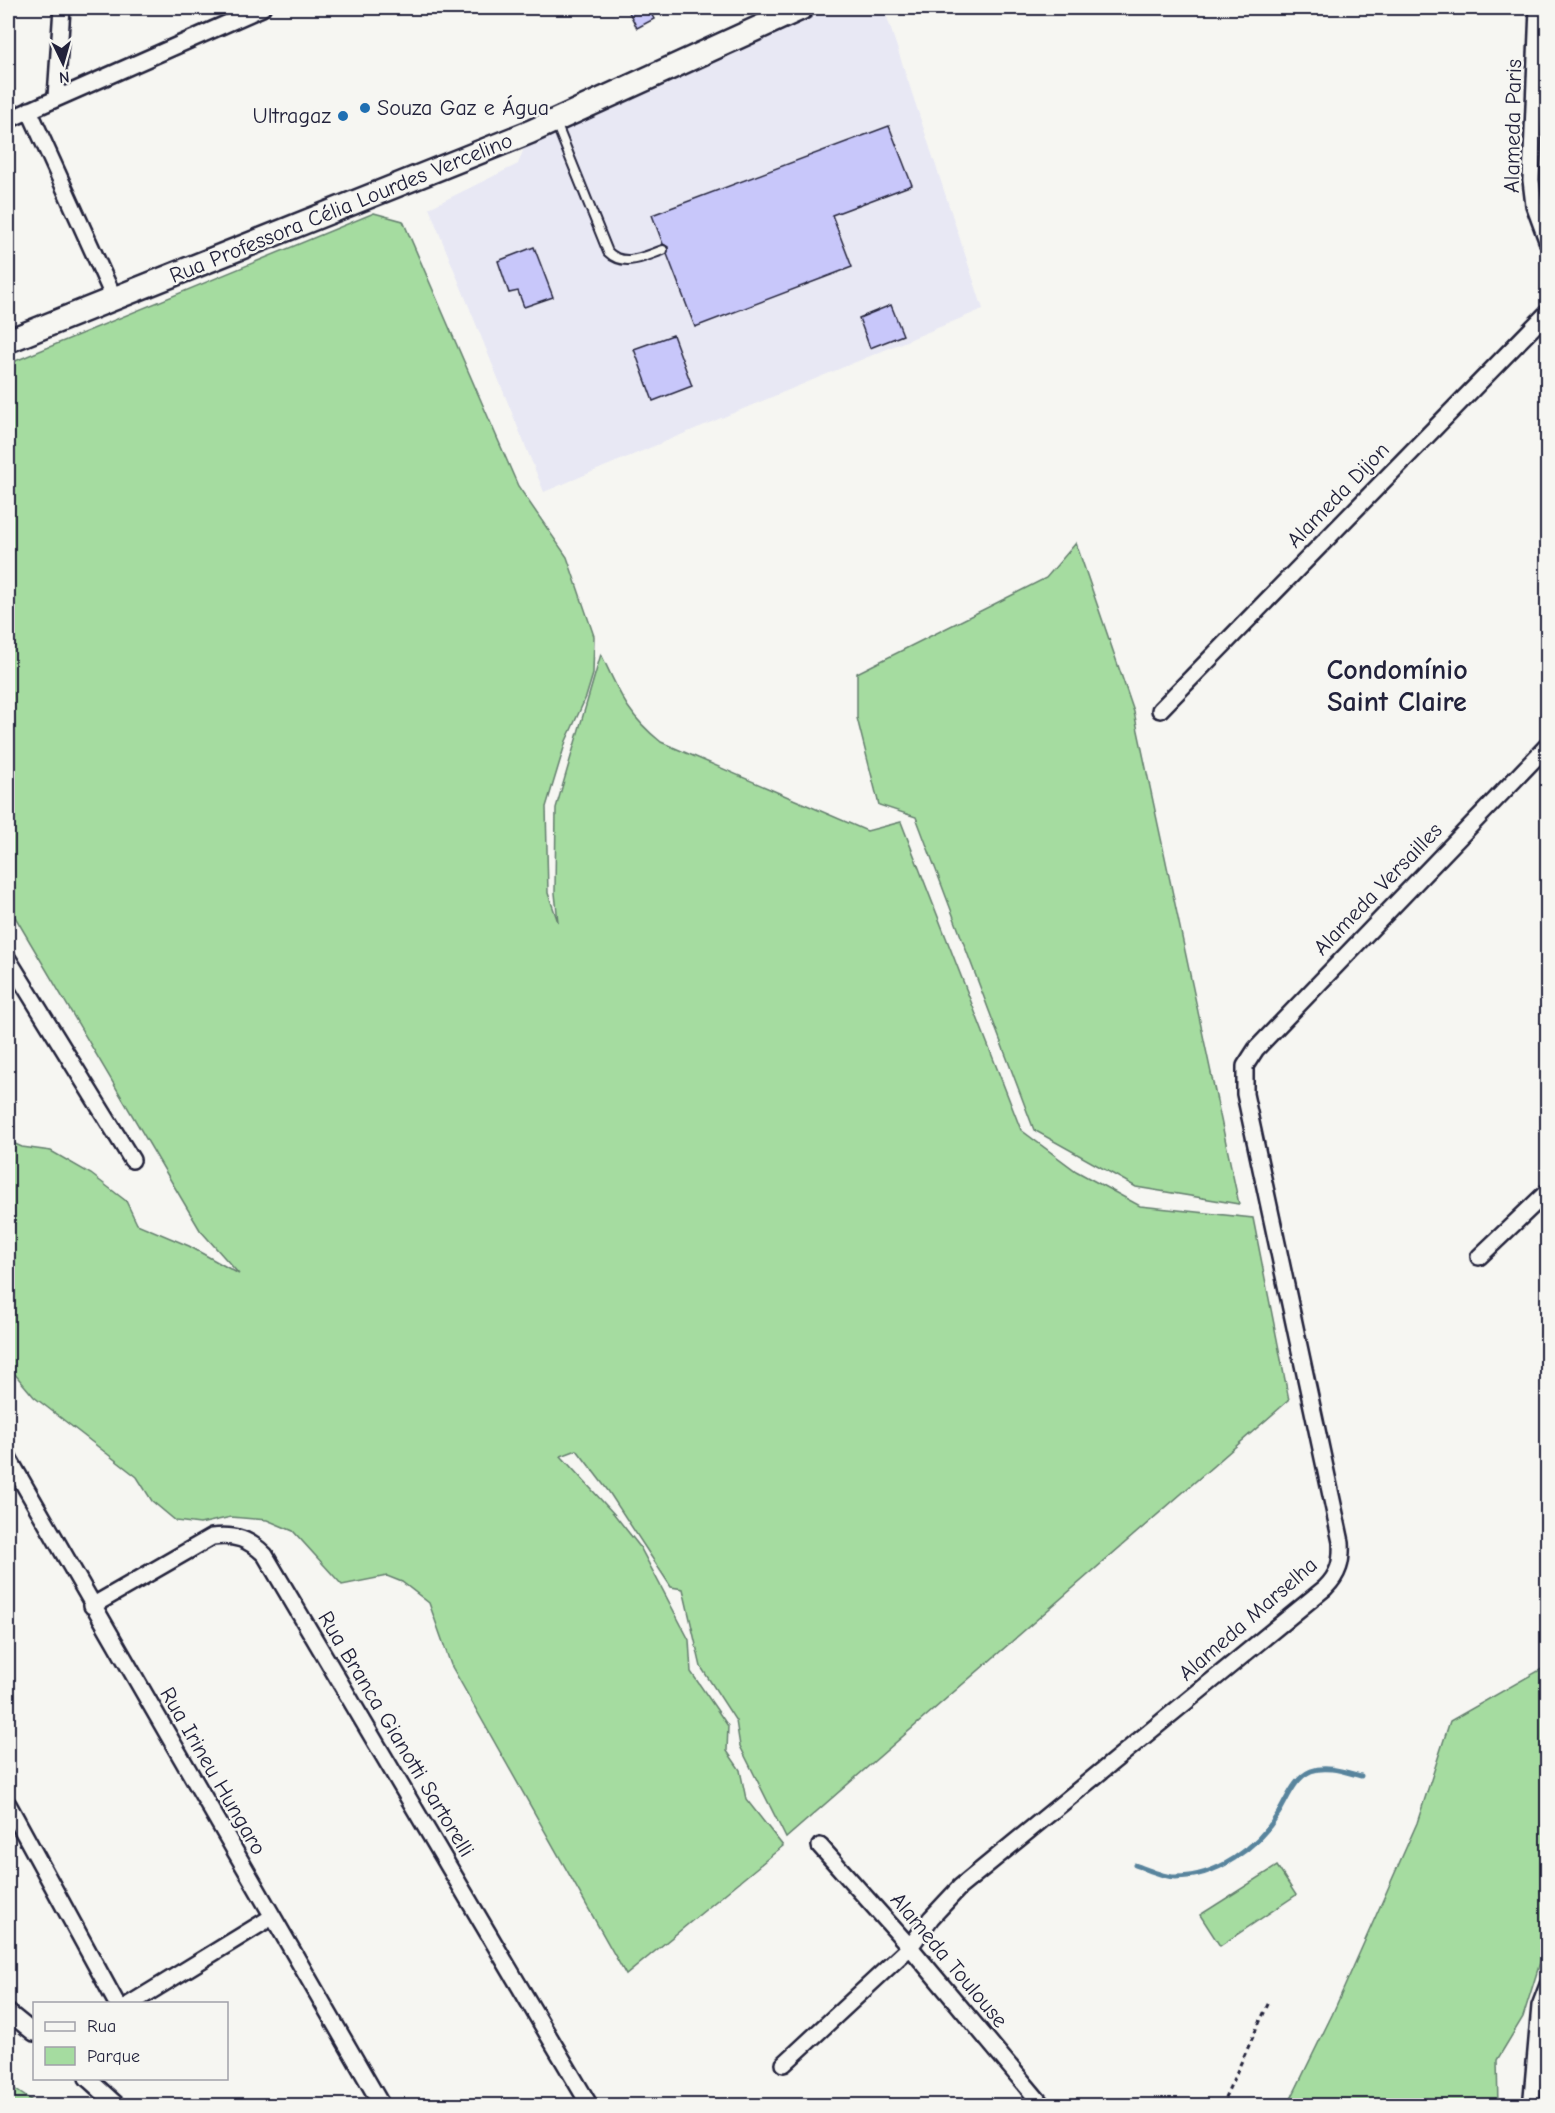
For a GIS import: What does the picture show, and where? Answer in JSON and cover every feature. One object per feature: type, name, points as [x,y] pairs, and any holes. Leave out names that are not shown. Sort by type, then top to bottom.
[{"type":"main road","name":"Rua Professora Célia Lourdes Vercelino","points":[[8,341],[556,121],[802,8]]},
{"type":"street","points":[[56,97],[62,8]]},
{"type":"street","points":[[8,120],[240,13],[262,8]]},
{"type":"street","name":"Alameda Paris","points":[[1538,8],[1532,180],[1534,205],[1548,243]]},
{"type":"street","points":[[29,110],[114,298]]},
{"type":"street","name":"Alameda Dijon","points":[[1160,710],[1548,312]]},
{"type":"street","name":"Alameda Versailles","points":[[1245,1066],[1256,1049],[1548,745]]},
{"type":"street","points":[[8,959],[132,1160]]},
{"type":"street","name":"Alameda Marselha","points":[[784,2064],[910,1947],[931,1918],[960,1887],[1325,1588],[1338,1571],[1341,1542],[1245,1094],[1245,1066]]},
{"type":"street","points":[[1479,1257],[1548,1191]]},
{"type":"street","name":"Rua Irineu Hungaro","points":[[8,1457],[382,2106]]},
{"type":"street","name":"Rua Branca Gianotti Sartorelli","points":[[92,1606],[212,1537],[227,1535],[241,1538],[260,1550],[590,2106]]},
{"type":"street","points":[[8,1804],[116,2002]]},
{"type":"street","name":"Alameda Toulouse","points":[[820,1846],[910,1947],[1044,2106]]},
{"type":"street","points":[[133,2002],[272,1917]]},
{"type":"street","points":[[1534,2106],[1532,2097],[1540,2006],[1548,1984]]},
{"type":"street","points":[[8,2012],[33,2032]]},
{"type":"street","points":[[88,2080],[118,2106]]},
{"type":"lane","points":[[556,121],[608,252],[619,259],[633,261],[663,250]]},
{"type":"path","points":[[1221,2106],[1269,2002]]},
{"type":"shaded area","points":[[822,8],[884,8],[983,309],[544,492],[429,208],[518,164],[526,143]]},
{"type":"green space","points":[[374,213],[403,221],[518,486],[567,557],[594,636],[593,674],[586,697],[566,741],[546,807],[548,893],[558,922],[555,893],[556,808],[601,654],[625,702],[649,732],[661,742],[867,831],[901,822],[1021,1130],[1076,1171],[1140,1206],[1253,1218],[1289,1400],[786,1838],[740,1746],[736,1721],[701,1667],[683,1589],[671,1587],[609,1492],[577,1450],[561,1456],[614,1514],[640,1547],[689,1640],[691,1672],[728,1726],[727,1751],[740,1770],[746,1799],[783,1846],[626,1975],[451,1665],[429,1603],[402,1582],[387,1576],[342,1585],[293,1531],[267,1520],[231,1517],[200,1524],[176,1521],[152,1501],[137,1477],[34,1397],[8,1366],[8,1141],[22,1147],[51,1151],[91,1174],[126,1201],[137,1224],[189,1246],[239,1274],[200,1230],[8,905],[8,364]]},
{"type":"green space","points":[[1076,543],[1134,712],[1239,1204],[1136,1187],[1034,1130],[916,817],[879,805],[857,718],[857,673],[1046,578]]},
{"type":"green space","points":[[1547,1666],[1548,1912],[1543,1953],[1523,2017],[1497,2060],[1498,2105],[1288,2105],[1332,2015],[1417,1823],[1450,1721]]},
{"type":"green space","points":[[1277,1866],[1296,1895],[1220,1946],[1200,1915]]},
{"type":"green space","points":[[8,2079],[13,2088],[38,2105],[8,2105]]},
{"type":"building","points":[[627,8],[648,8],[654,19],[637,28]]},
{"type":"building","points":[[889,126],[912,185],[832,215],[852,267],[695,327],[667,254],[668,247],[663,244],[652,215]]},
{"type":"building","points":[[534,247],[553,297],[524,307],[518,291],[509,293],[498,261]]},
{"type":"building","points":[[891,305],[903,335],[870,348],[859,318]]},
{"type":"building","points":[[673,335],[692,386],[653,401],[634,349]]},
{"type":"waterway","points":[[1135,1865],[1170,1877],[1191,1876],[1206,1872],[1234,1858],[1259,1838],[1278,1814],[1295,1784],[1305,1774],[1323,1769],[1361,1776]]},
{"type":"place","name":"Souza Gaz e Água","points":[[365,108]]},
{"type":"place","name":"Ultragaz","points":[[343,116]]},
{"type":"district","name":"Condomínio Saint Claire","points":[[1397,686]]}]
